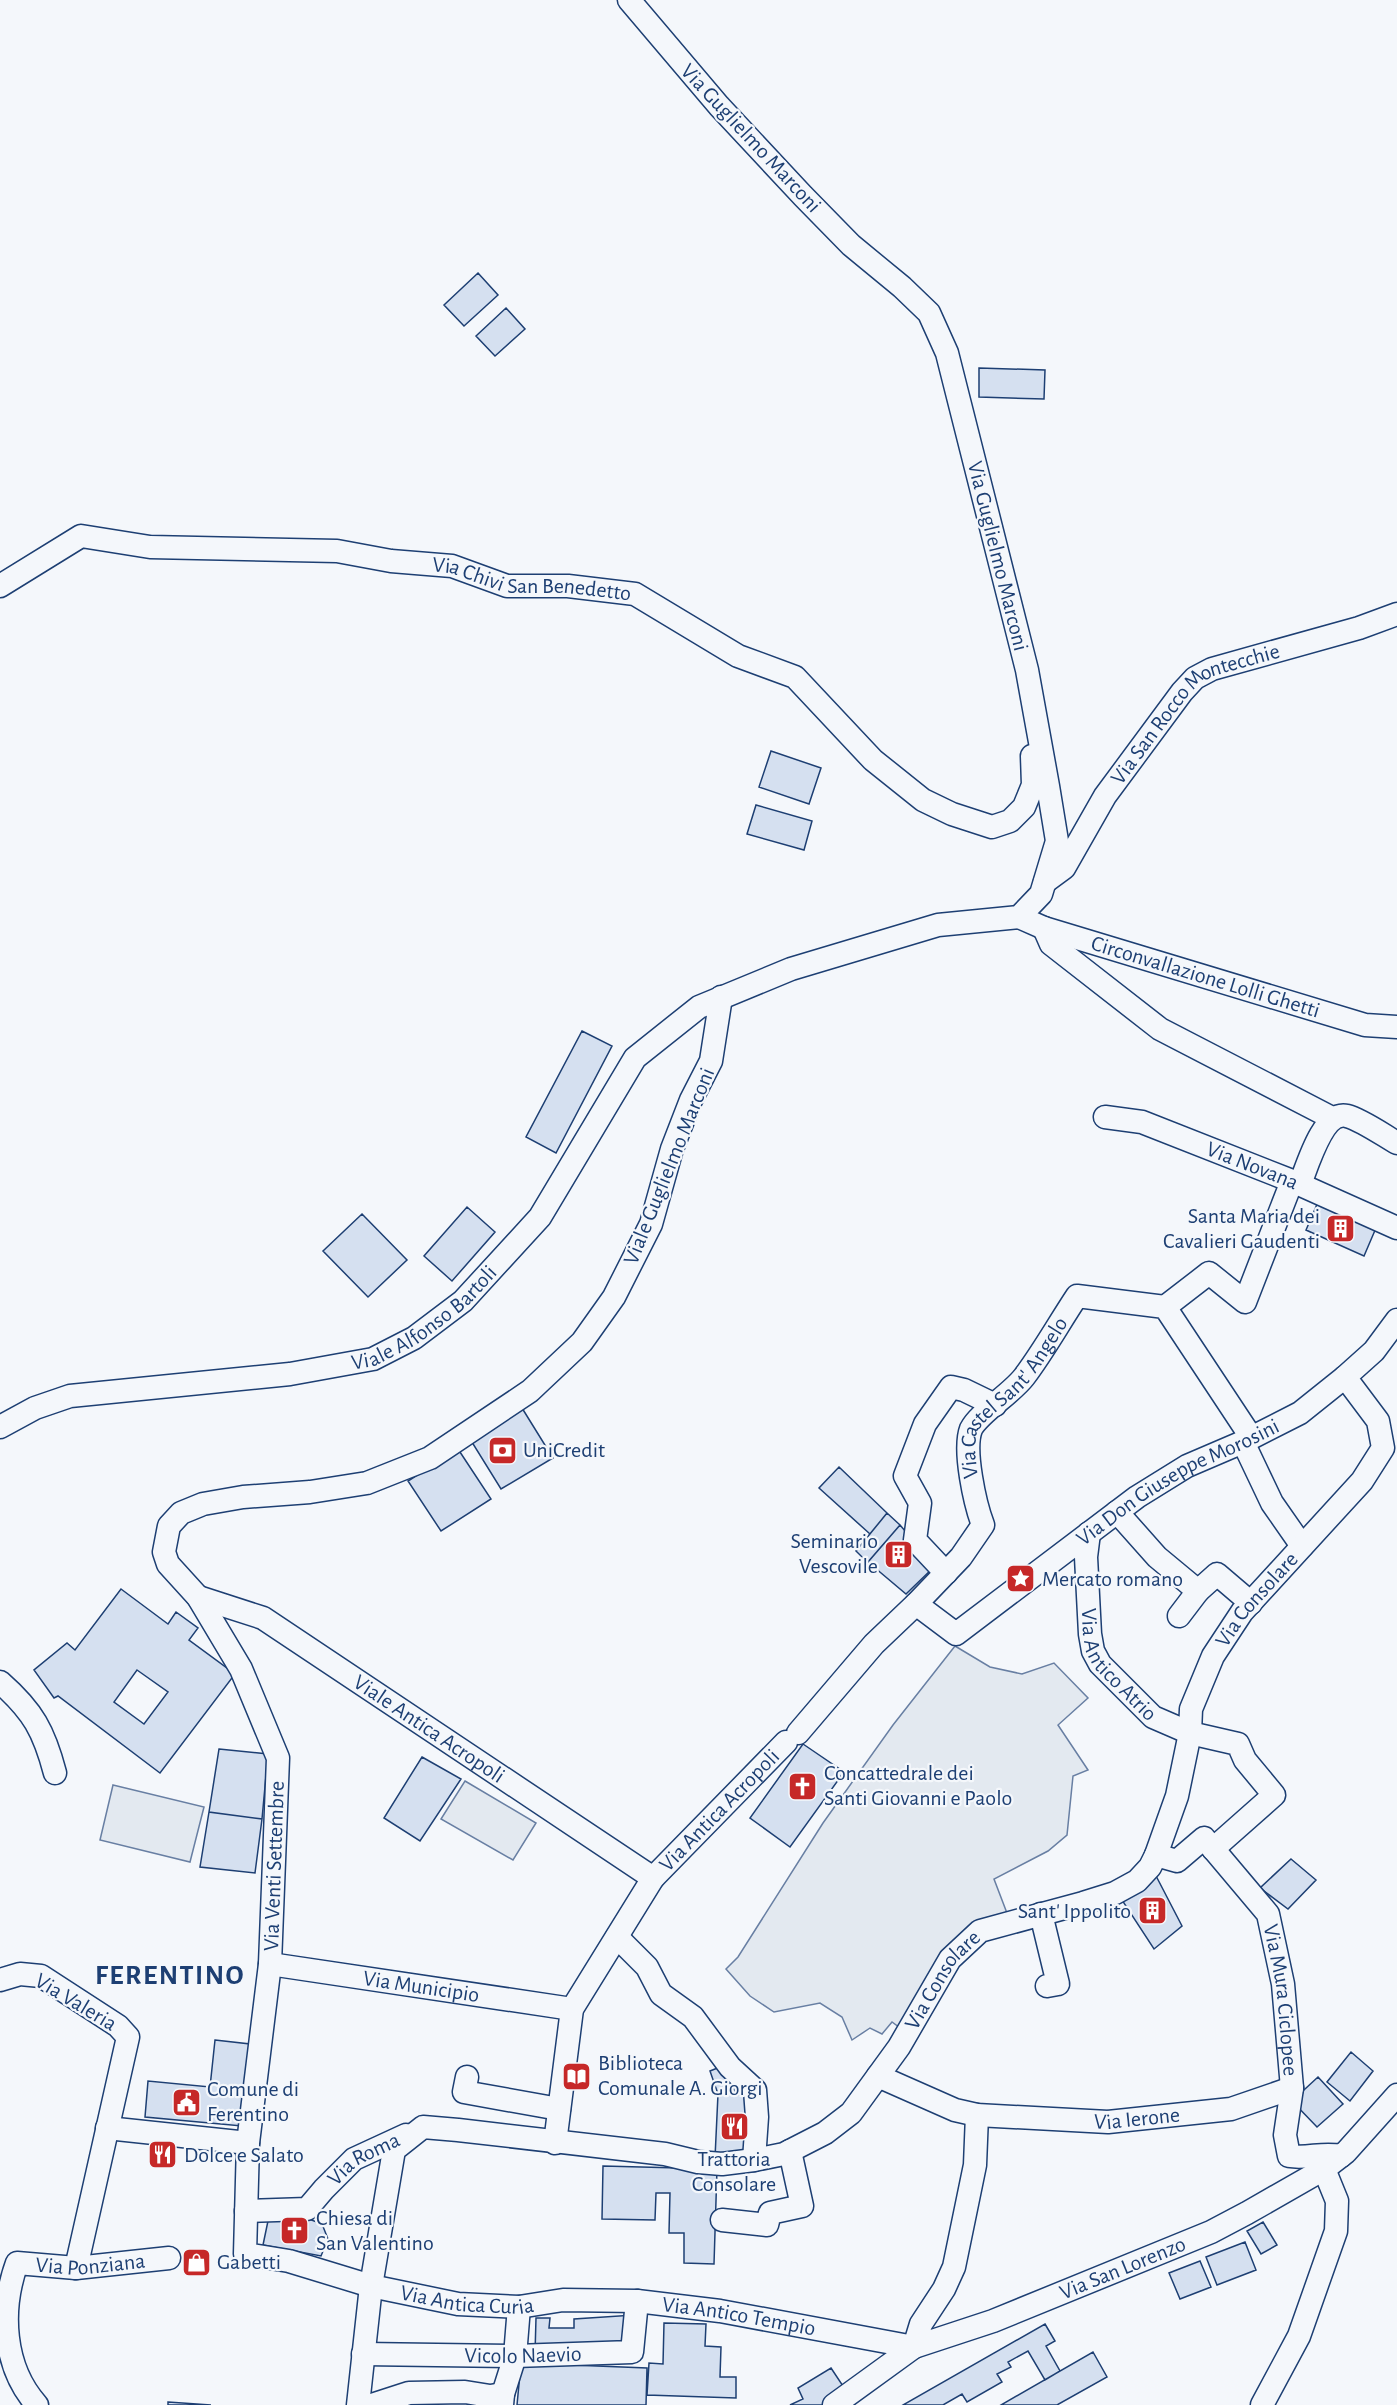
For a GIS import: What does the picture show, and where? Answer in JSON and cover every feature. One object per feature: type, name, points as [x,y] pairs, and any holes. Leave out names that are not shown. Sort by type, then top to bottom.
[{"type":"street","name":"Via Guglielmo Marconi","points":[[629,0],[719,106],[803,196],[851,245],[902,287],[929,313],[947,353],[1027,670],[1057,841],[1041,894],[1019,916]]},
{"type":"street","name":"Via Chivi San Benedetto","points":[[0,586],[81,536],[150,547],[337,551],[391,561],[452,566],[507,586],[568,586],[634,594],[738,656],[795,677],[825,707],[852,740],[899,782],[923,800],[952,814],[992,827],[1010,821],[1024,807],[1033,785],[1031,740],[1038,730]]},
{"type":"street","name":"Via San Rocco Montecchie","points":[[1045,882],[1064,868],[1105,796],[1195,678],[1212,669],[1359,628],[1397,614]]},
{"type":"street","name":"Circonvallazione Lolli Ghetti","points":[[1019,916],[1044,928],[1365,1025],[1397,1027]]},
{"type":"street","points":[[721,997],[791,969],[938,926],[1019,916]]},
{"type":"street","points":[[1044,928],[1051,944],[1160,1029],[1332,1118],[1346,1116],[1397,1143]]},
{"type":"street","name":"Viale Alfonso Bartoli","points":[[0,1427],[35,1408],[70,1396],[290,1374],[373,1359],[414,1338],[463,1301],[540,1216],[635,1058],[699,1006],[721,997]]},
{"type":"street","name":"Viale Guglielmo Marconi","points":[[181,1513],[203,1504],[243,1497],[310,1492],[368,1483],[430,1458],[530,1391],[574,1350],[614,1297],[651,1224],[672,1149],[711,1061],[721,997]]},
{"type":"street","name":"Via Novana","points":[[1105,1117],[1142,1122],[1296,1182],[1397,1228]]},
{"type":"street","points":[[1302,1546],[1272,1503],[1247,1440],[1166,1307],[1209,1273],[1245,1302],[1296,1182],[1323,1130],[1332,1118]]},
{"type":"street","name":"Via Castel Sant' Angelo","points":[[873,1644],[961,1557],[983,1525],[974,1497],[970,1431],[976,1422],[1024,1377],[1077,1296],[1166,1307]]},
{"type":"street","points":[[1345,1377],[1374,1351],[1397,1320]]},
{"type":"street","name":"Via Don Giuseppe Morosini","points":[[916,1604],[956,1634],[1089,1533],[1187,1466],[1247,1440],[1300,1413],[1345,1377]]},
{"type":"street","name":"Via Consolare","points":[[423,2127],[665,2154],[698,2162],[722,2164],[754,2160],[790,2151],[825,2133],[851,2113],[899,2047],[950,1959],[980,1931],[1115,1893],[1137,1881],[1150,1867],[1156,1855],[1177,1796],[1190,1733],[1191,1708],[1213,1656],[1242,1612],[1390,1452],[1378,1421],[1345,1377]]},
{"type":"street","points":[[946,1573],[915,1540],[920,1503],[905,1476],[925,1424],[951,1387],[964,1390],[995,1405]]},
{"type":"street","points":[[1118,1512],[1157,1557],[1198,1591]]},
{"type":"street","name":"Via Venti Settembre","points":[[181,1513],[169,1526],[164,1552],[168,1564],[198,1597],[241,1669],[278,1758],[270,1964],[249,2143],[244,2254]]},
{"type":"street","name":"Via Antico Atrio","points":[[1089,1533],[1086,1557],[1090,1634],[1093,1651],[1100,1664],[1153,1717],[1190,1733],[1238,1744],[1245,1760],[1274,1794],[1213,1849]]},
{"type":"street","points":[[1179,1616],[1198,1591],[1217,1574],[1251,1603]]},
{"type":"street","name":"Viale Antica Acropoli","points":[[198,1597],[263,1618],[652,1878]]},
{"type":"street","name":"Via Antica Acropoli","points":[[572,2008],[652,1878],[792,1737],[873,1644]]},
{"type":"street","points":[[0,1682],[35,1718],[48,1748],[55,1773]]},
{"type":"street","points":[[1156,1855],[1177,1861],[1204,1838],[1213,1849]]},
{"type":"street","name":"Via Mura Ciclopee","points":[[1213,1849],[1268,1914],[1284,1984],[1292,2088],[1286,2135],[1289,2156],[1303,2158],[1327,2153],[1333,2163]]},
{"type":"street","points":[[1041,1914],[1058,1984],[1047,1986]]},
{"type":"street","points":[[617,1937],[647,1967],[661,1994],[693,2016],[730,2067],[755,2090],[757,2117],[754,2160]]},
{"type":"street","name":"Via Municipio","points":[[270,1964],[572,2008]]},
{"type":"street","name":"Via Valeria","points":[[0,1980],[20,1974],[41,1976],[125,2032],[128,2037],[107,2128]]},
{"type":"street","points":[[555,2143],[572,2008]]},
{"type":"street","name":"Via Ierone","points":[[878,2076],[936,2102],[977,2115],[1108,2122],[1231,2109],[1292,2088]]},
{"type":"street","points":[[467,2077],[464,2092],[559,2109]]},
{"type":"street","points":[[1262,2405],[1299,2336],[1336,2231],[1337,2201],[1333,2163],[1365,2133],[1397,2095]]},
{"type":"street","points":[[834,2405],[914,2347],[921,2324],[944,2289],[954,2267],[975,2165],[977,2115]]},
{"type":"street","points":[[358,2405],[371,2286],[394,2150],[423,2127]]},
{"type":"street","name":"Via Roma","points":[[246,2211],[307,2209],[354,2159],[423,2127]]},
{"type":"street","points":[[76,2268],[107,2128],[249,2143]]},
{"type":"street","points":[[722,2220],[767,2225],[770,2213],[802,2206],[790,2151]]},
{"type":"street","name":"Via San Lorenzo","points":[[914,2347],[993,2321],[1211,2232],[1333,2163]]},
{"type":"street","name":"Via Antica Curia","points":[[244,2254],[289,2261],[371,2286],[458,2304],[519,2307],[563,2300]]},
{"type":"street","name":"Via Ponziana","points":[[37,2405],[25,2391],[14,2367],[8,2343],[5,2282],[17,2263],[76,2268],[169,2258]]},
{"type":"street","name":"Via Antico Tempio","points":[[563,2300],[637,2301],[720,2311],[914,2347]]},
{"type":"street","name":"Vicolo Naevio","points":[[363,2354],[515,2356],[632,2352],[637,2301]]},
{"type":"street","points":[[372,2405],[409,2393],[465,2392],[502,2399],[515,2356],[519,2307]]},
{"type":"shaded area","points":[[955,1646],[990,1667],[1022,1674],[1054,1663],[1088,1698],[1058,1725],[1088,1770],[1073,1776],[1067,1835],[1048,1851],[994,1879],[1010,1921],[985,1921],[907,2033],[892,2022],[882,2034],[870,2028],[852,2040],[842,2017],[820,2003],[774,2012],[750,1996],[726,1969],[738,1957],[823,1823],[893,1725]]},
{"type":"shaded area","points":[[465,1781],[536,1823],[513,1860],[441,1819]]},
{"type":"shaded area","points":[[113,1785],[204,1807],[190,1862],[100,1840]]},
{"type":"building","points":[[478,273],[498,295],[464,326],[444,305]]},
{"type":"building","points":[[506,308],[525,329],[495,356],[476,336]]},
{"type":"building","points":[[979,368],[1045,370],[1044,399],[979,397]]},
{"type":"building","points":[[771,751],[821,768],[809,804],[759,787]]},
{"type":"building","points":[[756,805],[812,821],[804,850],[747,834]]},
{"type":"building","points":[[582,1031],[612,1046],[556,1153],[526,1137]]},
{"type":"building","name":"Santa Maria dei Cavalieri Gaudenti","points":[[1318,1202],[1376,1228],[1364,1256],[1306,1230]]},
{"type":"building","points":[[467,1207],[495,1232],[452,1281],[424,1256]]},
{"type":"building","points":[[362,1214],[407,1260],[368,1297],[323,1251]]},
{"type":"building","points":[[522,1408],[553,1458],[501,1489],[470,1439]]},
{"type":"building","points":[[458,1449],[491,1499],[441,1531],[408,1481]]},
{"type":"building","points":[[839,1467],[887,1513],[870,1534],[819,1488]]},
{"type":"building","points":[[887,1513],[900,1525],[868,1562],[856,1551]]},
{"type":"building","name":"Seminario Vescovile","points":[[900,1525],[935,1566],[906,1594],[868,1562]]},
{"type":"building","points":[[121,1589],[168,1624],[176,1612],[198,1628],[189,1640],[235,1674],[160,1773],[58,1696],[54,1698],[34,1670],[67,1643],[75,1650]],"holes":[[[137,1670],[168,1692],[144,1724],[114,1702]]]},
{"type":"building","name":"Concattedrale dei Santi Giovanni e Paolo","points":[[803,1744],[844,1772],[790,1847],[750,1818]]},
{"type":"building","points":[[219,1749],[268,1754],[262,1819],[209,1812]]},
{"type":"building","points":[[422,1757],[461,1779],[420,1841],[384,1818]]},
{"type":"building","points":[[209,1812],[262,1819],[255,1873],[200,1867]]},
{"type":"building","points":[[1291,1859],[1316,1880],[1288,1909],[1260,1888]]},
{"type":"building","name":"Sant' Ippolito","points":[[1154,1872],[1182,1926],[1154,1949],[1120,1897]]},
{"type":"building","points":[[215,2040],[250,2044],[242,2126],[145,2117],[148,2081],[210,2087]]},
{"type":"building","points":[[1351,2052],[1373,2071],[1350,2101],[1327,2082]]},
{"type":"building","name":"Trattoria Consolare","points":[[725,2065],[736,2094],[754,2097],[750,2159],[715,2158],[718,2094],[710,2071]]},
{"type":"building","points":[[1318,2077],[1343,2104],[1317,2127],[1292,2101]]},
{"type":"building","points":[[603,2166],[717,2169],[714,2264],[684,2263],[684,2233],[669,2233],[670,2193],[656,2193],[655,2220],[602,2219]]},
{"type":"building","name":"Chiesa di San Valentino","points":[[269,2216],[309,2219],[322,2224],[328,2239],[321,2256],[263,2245]]},
{"type":"building","points":[[1263,2222],[1277,2245],[1261,2254],[1247,2231]]},
{"type":"building","points":[[1245,2242],[1256,2270],[1217,2285],[1206,2257]]},
{"type":"building","points":[[1200,2261],[1211,2287],[1180,2299],[1169,2273]]},
{"type":"building","points":[[634,2315],[630,2346],[535,2354],[536,2318],[550,2318],[549,2328],[574,2328],[574,2319]]},
{"type":"building","points":[[664,2323],[706,2324],[705,2346],[721,2347],[720,2377],[736,2377],[736,2398],[647,2395],[649,2363],[663,2364]]},
{"type":"building","points":[[1045,2324],[1055,2341],[1046,2346],[1060,2371],[1045,2380],[1028,2351],[1008,2362],[1011,2367],[997,2374],[1002,2382],[967,2402],[962,2394],[943,2405],[903,2405]]},
{"type":"building","points":[[1093,2352],[1107,2377],[1057,2405],[1001,2405]]},
{"type":"building","points":[[521,2363],[647,2368],[646,2405],[517,2405]]},
{"type":"building","points":[[831,2368],[845,2389],[823,2405],[790,2405],[803,2399],[798,2388]]},
{"type":"building","points":[[168,2402],[211,2405],[168,2405]]},
{"type":"place","name":"Santa Maria dei Cavalieri Gaudenti","points":[[1341,1229]]},
{"type":"place","name":"UniCredit","points":[[502,1450]]},
{"type":"place","name":"Seminario Vescovile","points":[[899,1554]]},
{"type":"place","name":"Mercato romano","points":[[1021,1579]]},
{"type":"place","name":"Concattedrale dei Santi Giovanni e Paolo","points":[[803,1786]]},
{"type":"place","name":"Sant' Ippolito","points":[[1152,1911]]},
{"type":"place","name":"Biblioteca Comunale A. Giorgi","points":[[577,2076]]},
{"type":"place","name":"Comune di Ferentino","points":[[186,2102]]},
{"type":"place","name":"Trattoria Consolare","points":[[734,2127]]},
{"type":"place","name":"Dolce e Salato","points":[[163,2155]]},
{"type":"place","name":"Chiesa di San Valentino","points":[[295,2231]]},
{"type":"place","name":"Gabetti","points":[[196,2262]]},
{"type":"district","name":"FERENTINO","points":[[170,1976]]}]
